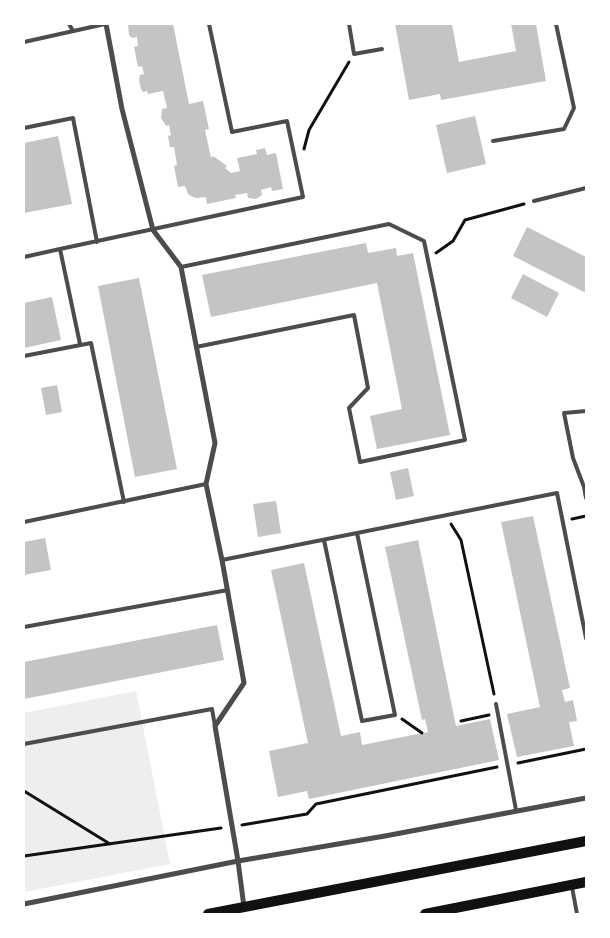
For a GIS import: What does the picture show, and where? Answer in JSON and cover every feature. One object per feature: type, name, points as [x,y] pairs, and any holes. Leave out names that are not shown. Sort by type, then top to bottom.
[{"type":"main road","points":[[208,914],[586,842]]},
{"type":"main road","points":[[425,914],[586,882]]},
{"type":"street","points":[[106,24],[122,109],[153,230],[181,267],[215,443],[206,484],[228,590],[244,683],[215,726],[244,907]]},
{"type":"street","points":[[24,904],[238,861],[385,836],[586,798]]},
{"type":"lane","points":[[69,24],[73,31]]},
{"type":"lane","points":[[24,42],[106,24]]},
{"type":"lane","points":[[24,257],[303,197],[287,121],[232,132],[209,24]]},
{"type":"lane","points":[[349,24],[354,54],[382,49]]},
{"type":"lane","points":[[493,141],[564,129],[574,108],[556,24]]},
{"type":"lane","points":[[24,128],[73,118],[97,242]]},
{"type":"lane","points":[[534,201],[586,188]]},
{"type":"lane","points":[[181,267],[389,224],[424,241],[465,440],[360,462],[348,408],[368,388],[354,315],[196,347]]},
{"type":"lane","points":[[60,249],[80,344]]},
{"type":"lane","points":[[24,356],[91,343],[124,502]]},
{"type":"lane","points":[[586,411],[564,413],[574,458],[586,498]]},
{"type":"lane","points":[[24,522],[206,484]]},
{"type":"lane","points":[[222,560],[557,493],[586,638]]},
{"type":"lane","points":[[324,540],[362,721],[395,715],[357,533]]},
{"type":"lane","points":[[24,627],[228,590]]},
{"type":"lane","points":[[496,704],[516,810]]},
{"type":"lane","points":[[24,744],[212,709],[215,726]]},
{"type":"lane","points":[[572,885],[577,914]]},
{"type":"path","points":[[294,158],[304,150],[309,130],[354,54]]},
{"type":"path","points":[[428,260],[453,241],[464,220],[534,201]]},
{"type":"path","points":[[450,524],[461,540],[496,704]]},
{"type":"path","points":[[461,720],[497,713]]},
{"type":"path","points":[[395,715],[422,733]]},
{"type":"path","points":[[24,856],[232,827],[307,814],[316,804],[586,749]]},
{"type":"path","points":[[430,774],[432,780]]},
{"type":"path","points":[[24,791],[110,844]]},
{"type":"shaded area","points":[[136,691],[170,864],[24,892],[24,713]]},
{"type":"building","points":[[128,24],[173,24],[189,104],[203,101],[209,129],[205,130],[211,158],[213,156],[227,166],[225,168],[231,173],[240,171],[237,158],[257,154],[256,150],[265,148],[267,155],[276,153],[283,189],[272,191],[271,187],[261,190],[262,195],[256,199],[248,198],[247,193],[235,195],[236,198],[207,204],[206,197],[193,197],[188,194],[185,186],[178,187],[174,166],[177,165],[174,147],[170,147],[168,136],[171,135],[169,125],[166,126],[161,118],[162,109],[167,108],[163,91],[148,94],[147,91],[143,92],[141,89],[140,75],[144,74],[142,66],[138,67],[134,47],[138,46],[137,37],[132,38],[129,35]]},
{"type":"building","points":[[395,24],[452,24],[459,62],[516,51],[511,24],[536,24],[546,81],[441,100],[440,94],[409,100]]},
{"type":"building","points":[[475,116],[486,164],[447,173],[436,125]]},
{"type":"building","points":[[58,136],[72,204],[24,213],[24,143]]},
{"type":"building","points":[[527,227],[586,257],[586,293],[513,256]]},
{"type":"building","points":[[366,243],[368,253],[396,248],[397,256],[413,253],[450,435],[377,449],[370,416],[402,409],[377,283],[211,317],[202,275]]},
{"type":"building","points":[[523,274],[559,293],[547,317],[511,298]]},
{"type":"building","points":[[139,278],[177,469],[135,477],[98,286]]},
{"type":"building","points":[[52,297],[61,340],[24,348],[24,303]]},
{"type":"building","points":[[57,385],[62,412],[46,415],[41,388]]},
{"type":"building","points":[[408,468],[414,496],[396,500],[390,472]]},
{"type":"building","points":[[276,501],[281,533],[258,537],[253,504]]},
{"type":"building","points":[[533,516],[570,688],[562,690],[565,702],[573,700],[577,721],[569,722],[574,746],[517,757],[507,714],[540,707],[501,522]]},
{"type":"building","points":[[45,538],[51,570],[24,575],[24,542]]},
{"type":"building","points":[[418,540],[456,726],[490,719],[499,760],[309,799],[307,791],[278,797],[269,751],[308,743],[271,570],[304,563],[341,736],[360,732],[362,745],[428,732],[425,719],[422,720],[385,547]]},
{"type":"building","points":[[217,625],[224,660],[24,699],[24,662]]}]
